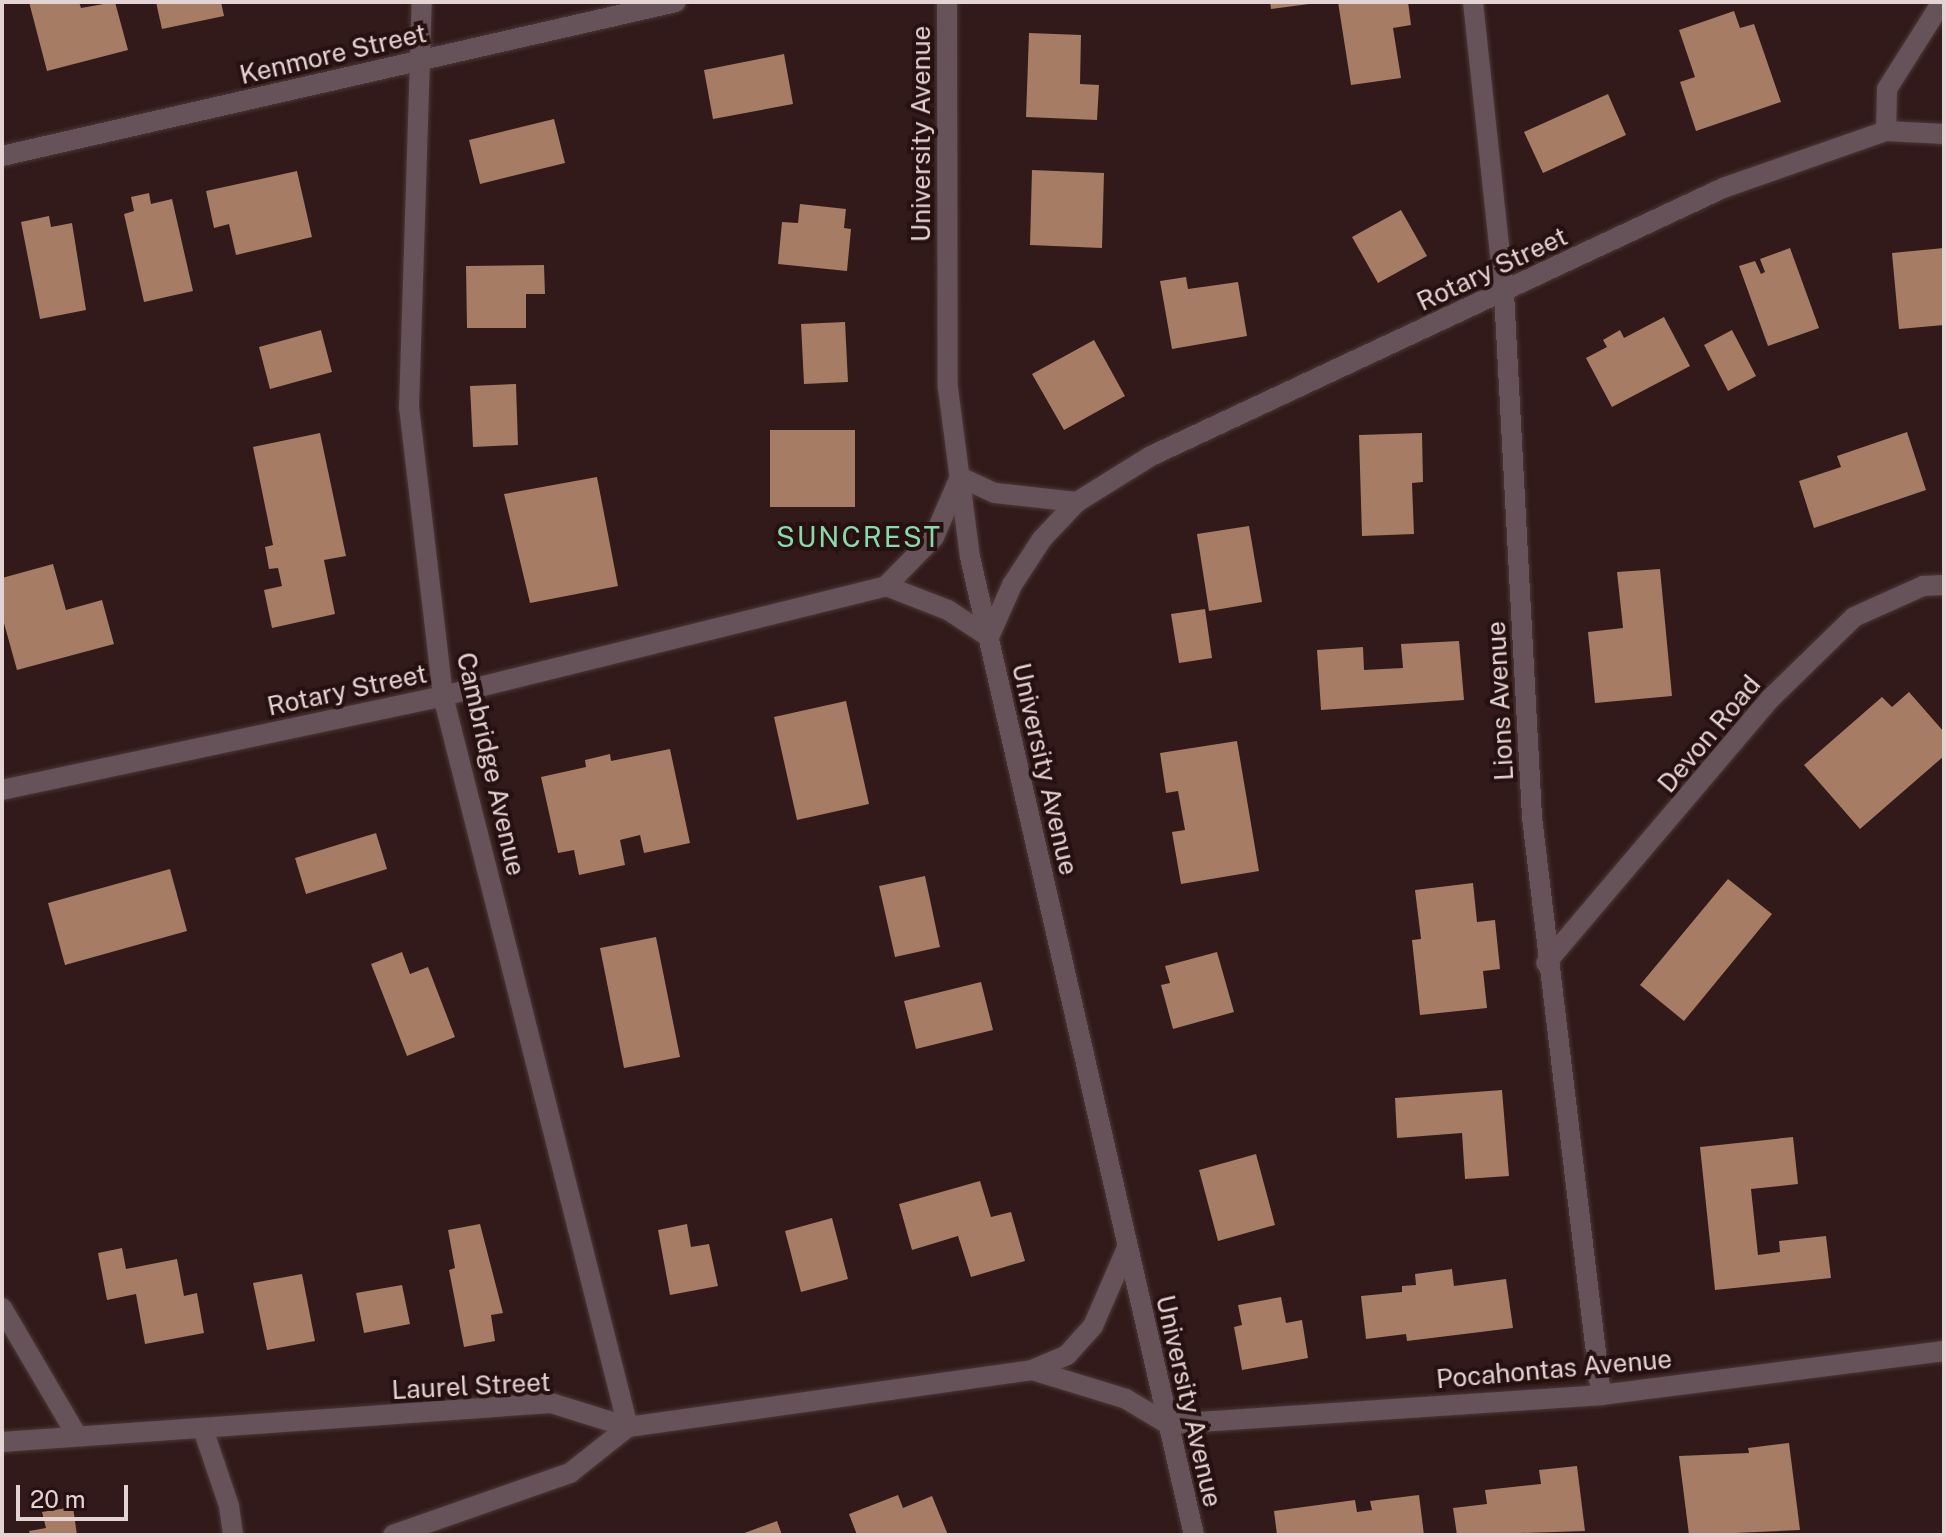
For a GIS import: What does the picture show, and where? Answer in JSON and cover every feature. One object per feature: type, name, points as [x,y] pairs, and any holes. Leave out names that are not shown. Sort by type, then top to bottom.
[{"type":"street","name":"Cambridge Avenue","points":[[422,2],[409,408],[443,696],[628,1427]]},
{"type":"street","name":"Kenmore Street","points":[[3,152],[676,2]]},
{"type":"street","name":"University Avenue","points":[[947,2],[948,388],[970,557],[1126,1250],[1194,1535]]},
{"type":"street","name":"Lions Avenue","points":[[1473,2],[1504,293],[1532,817],[1546,963],[1601,1395]]},
{"type":"street","points":[[1886,131],[1887,89],[1942,2]]},
{"type":"street","name":"Rotary Street","points":[[989,637],[1012,585],[1042,539],[1077,502],[1151,456],[1723,188],[1886,131],[1944,134]]},
{"type":"street","points":[[989,637],[948,610],[886,586],[934,537],[960,477],[995,493],[1077,502]]},
{"type":"street","name":"Devon Road","points":[[1546,963],[1770,699],[1854,617],[1923,586],[1944,585]]},
{"type":"street","name":"Rotary Street","points":[[2,790],[443,696],[886,586]]},
{"type":"street","points":[[1032,1370],[1067,1355],[1093,1326],[1126,1250]]},
{"type":"street","points":[[2,1308],[77,1436]]},
{"type":"street","name":"Pocahontas Avenue","points":[[1168,1424],[1601,1395],[1944,1351]]},
{"type":"street","points":[[1032,1370],[1126,1399],[1168,1424]]},
{"type":"street","name":"Laurel Street","points":[[2,1442],[204,1432],[551,1403],[628,1427],[1032,1370]]},
{"type":"street","points":[[393,1535],[570,1473],[628,1427]]},
{"type":"street","points":[[204,1432],[229,1506],[233,1535]]},
{"type":"building","points":[[29,2],[79,2],[81,8],[115,2],[128,50],[47,71]]},
{"type":"building","points":[[156,2],[221,2],[224,16],[162,29]]},
{"type":"building","points":[[1270,2],[1309,2],[1309,4],[1271,9]]},
{"type":"building","points":[[1338,2],[1408,2],[1411,25],[1393,28],[1401,78],[1351,85]]},
{"type":"building","points":[[1734,11],[1740,28],[1754,24],[1781,102],[1696,131],[1680,82],[1695,77],[1679,30]]},
{"type":"building","points":[[1029,33],[1081,35],[1080,84],[1099,85],[1097,120],[1026,117]]},
{"type":"building","points":[[784,54],[793,104],[713,119],[704,70]]},
{"type":"building","points":[[1608,94],[1626,135],[1543,173],[1524,132]]},
{"type":"building","points":[[554,119],[565,163],[480,184],[469,140]]},
{"type":"building","points":[[1032,170],[1104,173],[1102,248],[1030,245]]},
{"type":"building","points":[[297,171],[312,237],[236,255],[229,224],[214,228],[206,191]]},
{"type":"building","points":[[149,193],[151,204],[172,199],[193,291],[144,302],[124,214],[134,211],[131,197]]},
{"type":"building","points":[[800,204],[846,209],[844,228],[851,229],[847,271],[778,264],[782,222],[798,223]]},
{"type":"building","points":[[1401,210],[1427,256],[1378,283],[1352,237]]},
{"type":"building","points":[[49,216],[51,227],[72,223],[86,310],[40,319],[21,222]]},
{"type":"building","points":[[1790,248],[1819,328],[1768,346],[1739,266],[1755,261],[1761,274],[1765,272],[1760,259]]},
{"type":"building","points":[[1944,248],[1944,325],[1899,329],[1892,253]]},
{"type":"building","points":[[544,265],[545,294],[526,294],[526,328],[467,328],[466,266]]},
{"type":"building","points":[[1186,277],[1188,289],[1238,282],[1247,336],[1172,349],[1160,281]]},
{"type":"building","points":[[1664,317],[1690,366],[1612,407],[1586,358],[1607,347],[1603,340],[1620,330],[1624,338]]},
{"type":"building","points":[[845,322],[848,382],[804,384],[801,324]]},
{"type":"building","points":[[321,330],[332,372],[270,389],[259,347]]},
{"type":"building","points":[[1732,330],[1756,376],[1728,391],[1704,345]]},
{"type":"building","points":[[1094,340],[1125,396],[1064,430],[1032,374]]},
{"type":"building","points":[[516,384],[518,445],[473,447],[470,386]]},
{"type":"building","points":[[770,430],[855,430],[855,507],[770,507]]},
{"type":"building","points":[[1907,432],[1926,490],[1814,528],[1799,481],[1841,467],[1837,456]]},
{"type":"building","points":[[320,433],[346,556],[324,560],[335,614],[272,628],[264,590],[282,586],[278,568],[269,569],[265,547],[273,545],[253,447]]},
{"type":"building","points":[[1422,433],[1423,482],[1412,483],[1414,534],[1362,536],[1359,435]]},
{"type":"building","points":[[597,477],[618,586],[530,603],[504,494]]},
{"type":"building","points":[[1249,526],[1262,602],[1209,611],[1197,534]]},
{"type":"building","points":[[53,564],[66,610],[102,600],[114,644],[17,670],[2,616],[2,578]]},
{"type":"building","points":[[1660,569],[1672,696],[1595,703],[1588,632],[1623,628],[1617,572]]},
{"type":"building","points":[[1205,609],[1212,658],[1179,663],[1171,614]]},
{"type":"building","points":[[1459,641],[1464,700],[1321,710],[1317,650],[1363,647],[1364,670],[1403,668],[1401,644]]},
{"type":"building","points":[[1909,692],[1944,732],[1944,756],[1860,829],[1804,765],[1882,697],[1892,707]]},
{"type":"building","points":[[846,701],[869,804],[797,820],[774,717]]},
{"type":"building","points":[[1237,741],[1259,871],[1181,884],[1172,832],[1185,830],[1178,791],[1166,793],[1160,753]]},
{"type":"building","points":[[670,749],[690,843],[644,853],[640,835],[620,840],[625,865],[579,875],[574,850],[558,853],[541,777],[586,767],[585,760],[610,754],[611,761]]},
{"type":"building","points":[[376,833],[387,869],[306,894],[295,858]]},
{"type":"building","points":[[170,869],[187,931],[65,965],[48,903]]},
{"type":"building","points":[[925,876],[940,947],[895,957],[879,886]]},
{"type":"building","points":[[1728,879],[1772,914],[1684,1021],[1640,985]]},
{"type":"building","points":[[1473,883],[1477,922],[1495,920],[1500,969],[1483,971],[1487,1008],[1420,1015],[1412,940],[1421,939],[1415,890]]},
{"type":"building","points":[[656,937],[680,1057],[624,1068],[600,948]]},
{"type":"building","points":[[402,952],[410,974],[428,967],[455,1037],[407,1056],[371,964]]},
{"type":"building","points":[[1217,952],[1234,1012],[1173,1029],[1161,985],[1170,983],[1165,966]]},
{"type":"building","points":[[981,982],[993,1030],[916,1049],[904,1001]]},
{"type":"building","points":[[1502,1090],[1509,1176],[1465,1179],[1462,1133],[1397,1138],[1395,1098]]},
{"type":"building","points":[[1793,1137],[1798,1184],[1751,1189],[1758,1255],[1780,1252],[1779,1241],[1826,1236],[1831,1278],[1715,1290],[1700,1147]]},
{"type":"building","points":[[1256,1154],[1275,1225],[1218,1241],[1199,1170]]},
{"type":"building","points":[[980,1181],[991,1217],[1011,1212],[1025,1261],[971,1277],[958,1236],[912,1250],[899,1204]]},
{"type":"building","points":[[832,1218],[848,1279],[801,1292],[785,1231]]},
{"type":"building","points":[[480,1224],[503,1313],[491,1315],[495,1341],[464,1347],[449,1270],[455,1268],[448,1230]]},
{"type":"building","points":[[687,1224],[691,1247],[709,1244],[718,1286],[670,1295],[658,1230]]},
{"type":"building","points":[[122,1248],[126,1269],[177,1259],[184,1296],[197,1293],[204,1333],[145,1344],[136,1294],[107,1300],[98,1253]]},
{"type":"building","points":[[1452,1269],[1454,1286],[1506,1279],[1513,1328],[1407,1341],[1406,1334],[1366,1339],[1361,1296],[1402,1292],[1402,1286],[1416,1285],[1415,1274]]},
{"type":"building","points":[[302,1274],[315,1341],[267,1350],[253,1283]]},
{"type":"building","points":[[402,1285],[410,1324],[364,1333],[356,1293]]},
{"type":"building","points":[[1281,1297],[1286,1323],[1302,1320],[1308,1358],[1242,1370],[1234,1327],[1242,1325],[1238,1305]]},
{"type":"building","points":[[1789,1443],[1800,1530],[1689,1535],[1679,1456],[1749,1453],[1748,1448]]},
{"type":"building","points":[[1577,1466],[1585,1531],[1457,1535],[1453,1508],[1487,1504],[1485,1490],[1541,1484],[1539,1470]]},
{"type":"building","points":[[898,1495],[903,1508],[932,1496],[948,1535],[857,1535],[849,1514]]},
{"type":"building","points":[[1419,1495],[1424,1535],[1277,1535],[1274,1511],[1355,1500],[1357,1512],[1372,1510],[1370,1501]]},
{"type":"building","points":[[73,1507],[77,1535],[30,1535],[29,1531],[46,1528],[42,1512]]},
{"type":"building","points":[[777,1521],[782,1535],[739,1535]]},
{"type":"district","name":"SUNCREST","points":[[859,537]]}]
